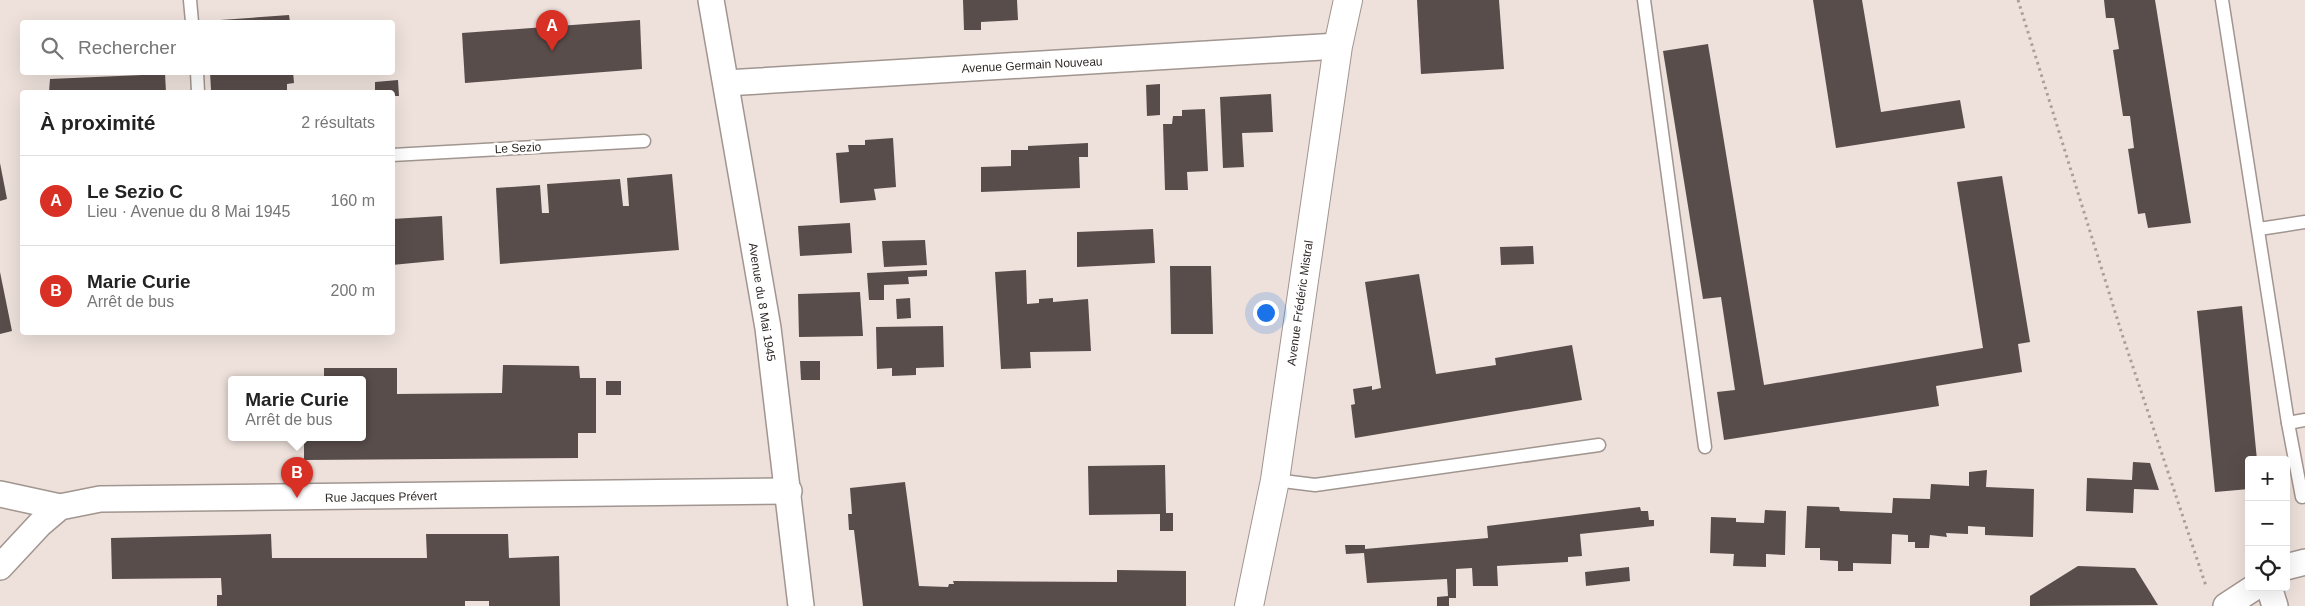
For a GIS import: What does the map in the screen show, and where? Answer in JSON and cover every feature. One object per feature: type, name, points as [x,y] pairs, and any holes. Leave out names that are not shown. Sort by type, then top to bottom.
[{"type":"street","name":"Avenue du 8 Mai 1945","points":[[711,0],[768,328],[801,606]]},
{"type":"street","name":"Avenue Frédéric Mistral","points":[[1249,606],[1275,480],[1338,46],[1348,0]]},
{"type":"street","name":"Avenue Germain Nouveau","points":[[726,83],[1338,46]]},
{"type":"street","name":"Rue Jacques Prévert","points":[[0,567],[40,524],[60,507],[100,499],[788,491]]},
{"type":"street","points":[[0,494],[60,507]]},
{"type":"street","points":[[2290,566],[2305,562]]},
{"type":"street","points":[[2226,606],[2249,591]]},
{"type":"street","points":[[2270,591],[2275,606]]},
{"type":"lane","points":[[190,0],[192,20]]},
{"type":"lane","points":[[1644,0],[1705,447]]},
{"type":"lane","points":[[2222,0],[2288,422],[2302,496]]},
{"type":"lane","points":[[196,75],[198,90]]},
{"type":"lane","name":"Le Sezio","points":[[395,155],[644,141]]},
{"type":"lane","points":[[2259,228],[2305,222]]},
{"type":"lane","points":[[2288,422],[2305,420]]},
{"type":"lane","points":[[1275,480],[1315,485],[1599,445]]},
{"type":"path","points":[[2018,0],[2120,331],[2206,587]]},
{"type":"building","points":[[963,0],[1017,0],[1018,20],[981,22],[981,30],[964,30]]},
{"type":"building","points":[[1417,0],[1499,0],[1504,69],[1421,74]]},
{"type":"building","points":[[1813,0],[1862,0],[1881,112],[1960,100],[1965,128],[1836,148]]},
{"type":"building","points":[[2104,0],[2155,0],[2191,223],[2148,228],[2145,213],[2138,214],[2128,149],[2134,148],[2130,116],[2123,116],[2113,50],[2119,49],[2114,18],[2106,18]]},
{"type":"building","points":[[289,15],[290,20],[220,20]]},
{"type":"building","points":[[640,20],[642,69],[465,83],[462,33]]},
{"type":"building","points":[[1708,44],[1764,385],[1983,348],[1957,182],[2002,176],[2030,342],[2018,344],[2022,372],[1936,386],[1939,406],[1724,440],[1717,392],[1735,390],[1721,297],[1703,299],[1663,51]]},
{"type":"building","points":[[165,75],[166,90],[49,90],[50,79]]},
{"type":"building","points":[[210,75],[293,75],[294,83],[287,84],[287,90],[211,90]]},
{"type":"building","points":[[398,80],[399,96],[395,96],[395,90],[375,90],[375,82]]},
{"type":"building","points":[[1160,84],[1160,115],[1147,116],[1146,85]]},
{"type":"building","points":[[1271,94],[1273,132],[1242,133],[1244,167],[1223,168],[1220,97]]},
{"type":"building","points":[[1205,109],[1208,171],[1187,172],[1188,190],[1165,190],[1163,124],[1172,124],[1173,116],[1182,116],[1182,110]]},
{"type":"building","points":[[893,138],[896,187],[874,189],[876,200],[840,203],[836,153],[849,152],[848,145],[865,145],[865,140]]},
{"type":"building","points":[[1088,143],[1088,157],[1079,157],[1080,188],[981,192],[981,167],[1011,166],[1011,150],[1028,150],[1028,146]]},
{"type":"building","points":[[0,163],[7,199],[0,201]]},
{"type":"building","points":[[672,174],[679,250],[500,264],[496,188],[540,185],[542,213],[549,213],[547,184],[620,179],[623,206],[629,206],[627,178]]},
{"type":"building","points":[[442,216],[444,260],[395,265],[395,219]]},
{"type":"building","points":[[850,223],[852,253],[800,256],[798,226]]},
{"type":"building","points":[[1153,229],[1155,263],[1077,267],[1077,232]]},
{"type":"building","points":[[925,240],[927,265],[884,267],[882,241]]},
{"type":"building","points":[[1533,246],[1534,264],[1501,265],[1500,247]]},
{"type":"building","points":[[1170,266],[1211,266],[1213,334],[1171,334]]},
{"type":"building","points":[[927,270],[927,276],[908,277],[909,284],[884,285],[884,300],[869,300],[867,273]]},
{"type":"building","points":[[1026,270],[1027,304],[1039,303],[1039,299],[1053,298],[1053,302],[1088,299],[1091,351],[1030,352],[1031,368],[1001,369],[995,272]]},
{"type":"building","points":[[0,272],[12,331],[0,334]]},
{"type":"building","points":[[1419,274],[1436,374],[1496,365],[1495,358],[1572,345],[1582,400],[1355,438],[1351,405],[1355,404],[1353,389],[1372,386],[1372,390],[1381,388],[1365,282]]},
{"type":"building","points":[[860,292],[863,336],[799,337],[798,294]]},
{"type":"building","points":[[910,298],[911,318],[897,319],[896,299]]},
{"type":"building","points":[[2242,306],[2257,456],[2245,456],[2245,489],[2215,492],[2197,311]]},
{"type":"building","points":[[943,326],[944,367],[916,368],[916,375],[892,376],[892,368],[877,369],[876,327]]},
{"type":"building","points":[[800,361],[820,361],[820,380],[801,380]]},
{"type":"building","points":[[503,365],[579,366],[580,378],[596,378],[596,433],[578,433],[578,458],[304,460],[304,441],[366,441],[366,376],[324,376],[324,368],[397,368],[397,394],[502,393]]},
{"type":"building","points":[[606,381],[621,381],[621,395],[606,395]]},
{"type":"building","points":[[2133,462],[2150,463],[2159,490],[2134,489],[2133,513],[2086,511],[2087,478],[2132,480]]},
{"type":"building","points":[[1165,465],[1166,513],[1173,513],[1173,531],[1160,531],[1160,514],[1089,515],[1088,466]]},
{"type":"building","points":[[1987,470],[1986,487],[2034,489],[2033,537],[1985,535],[1985,527],[1968,526],[1968,534],[1946,533],[1947,537],[1930,535],[1929,548],[1915,548],[1915,542],[1908,542],[1908,535],[1892,534],[1891,564],[1853,563],[1853,571],[1838,571],[1838,561],[1820,560],[1820,548],[1805,548],[1807,506],[1839,507],[1840,511],[1892,513],[1893,498],[1930,499],[1931,484],[1969,486],[1969,472]]},
{"type":"building","points":[[905,482],[919,586],[948,587],[949,584],[954,584],[953,581],[1117,582],[1117,570],[1186,571],[1186,606],[863,606],[854,530],[849,530],[848,514],[852,514],[850,488]]},
{"type":"building","points":[[1640,507],[1641,511],[1648,511],[1649,520],[1654,520],[1654,526],[1580,534],[1582,556],[1568,557],[1568,562],[1497,566],[1498,586],[1473,586],[1472,568],[1456,569],[1456,598],[1449,598],[1449,606],[1437,606],[1437,597],[1448,596],[1447,579],[1367,583],[1364,553],[1346,554],[1345,545],[1365,545],[1365,549],[1488,538],[1487,526]]},
{"type":"building","points":[[1765,510],[1786,511],[1785,555],[1766,554],[1766,567],[1733,566],[1734,554],[1710,553],[1711,517],[1736,518],[1736,522],[1764,523]]},
{"type":"building","points":[[271,534],[272,558],[427,558],[426,534],[508,534],[509,558],[559,556],[560,606],[489,606],[489,601],[465,601],[465,606],[217,606],[217,595],[222,595],[221,578],[112,579],[111,538]]},
{"type":"building","points":[[2078,566],[2135,568],[2158,605],[2030,606],[2030,596]]},
{"type":"building","points":[[1629,567],[1630,581],[1586,586],[1585,572]]},
{"type":"place","name":"Le Sezio C","points":[[552,51]]},
{"type":"place","name":"Marie Curie","points":[[297,498]]}]
